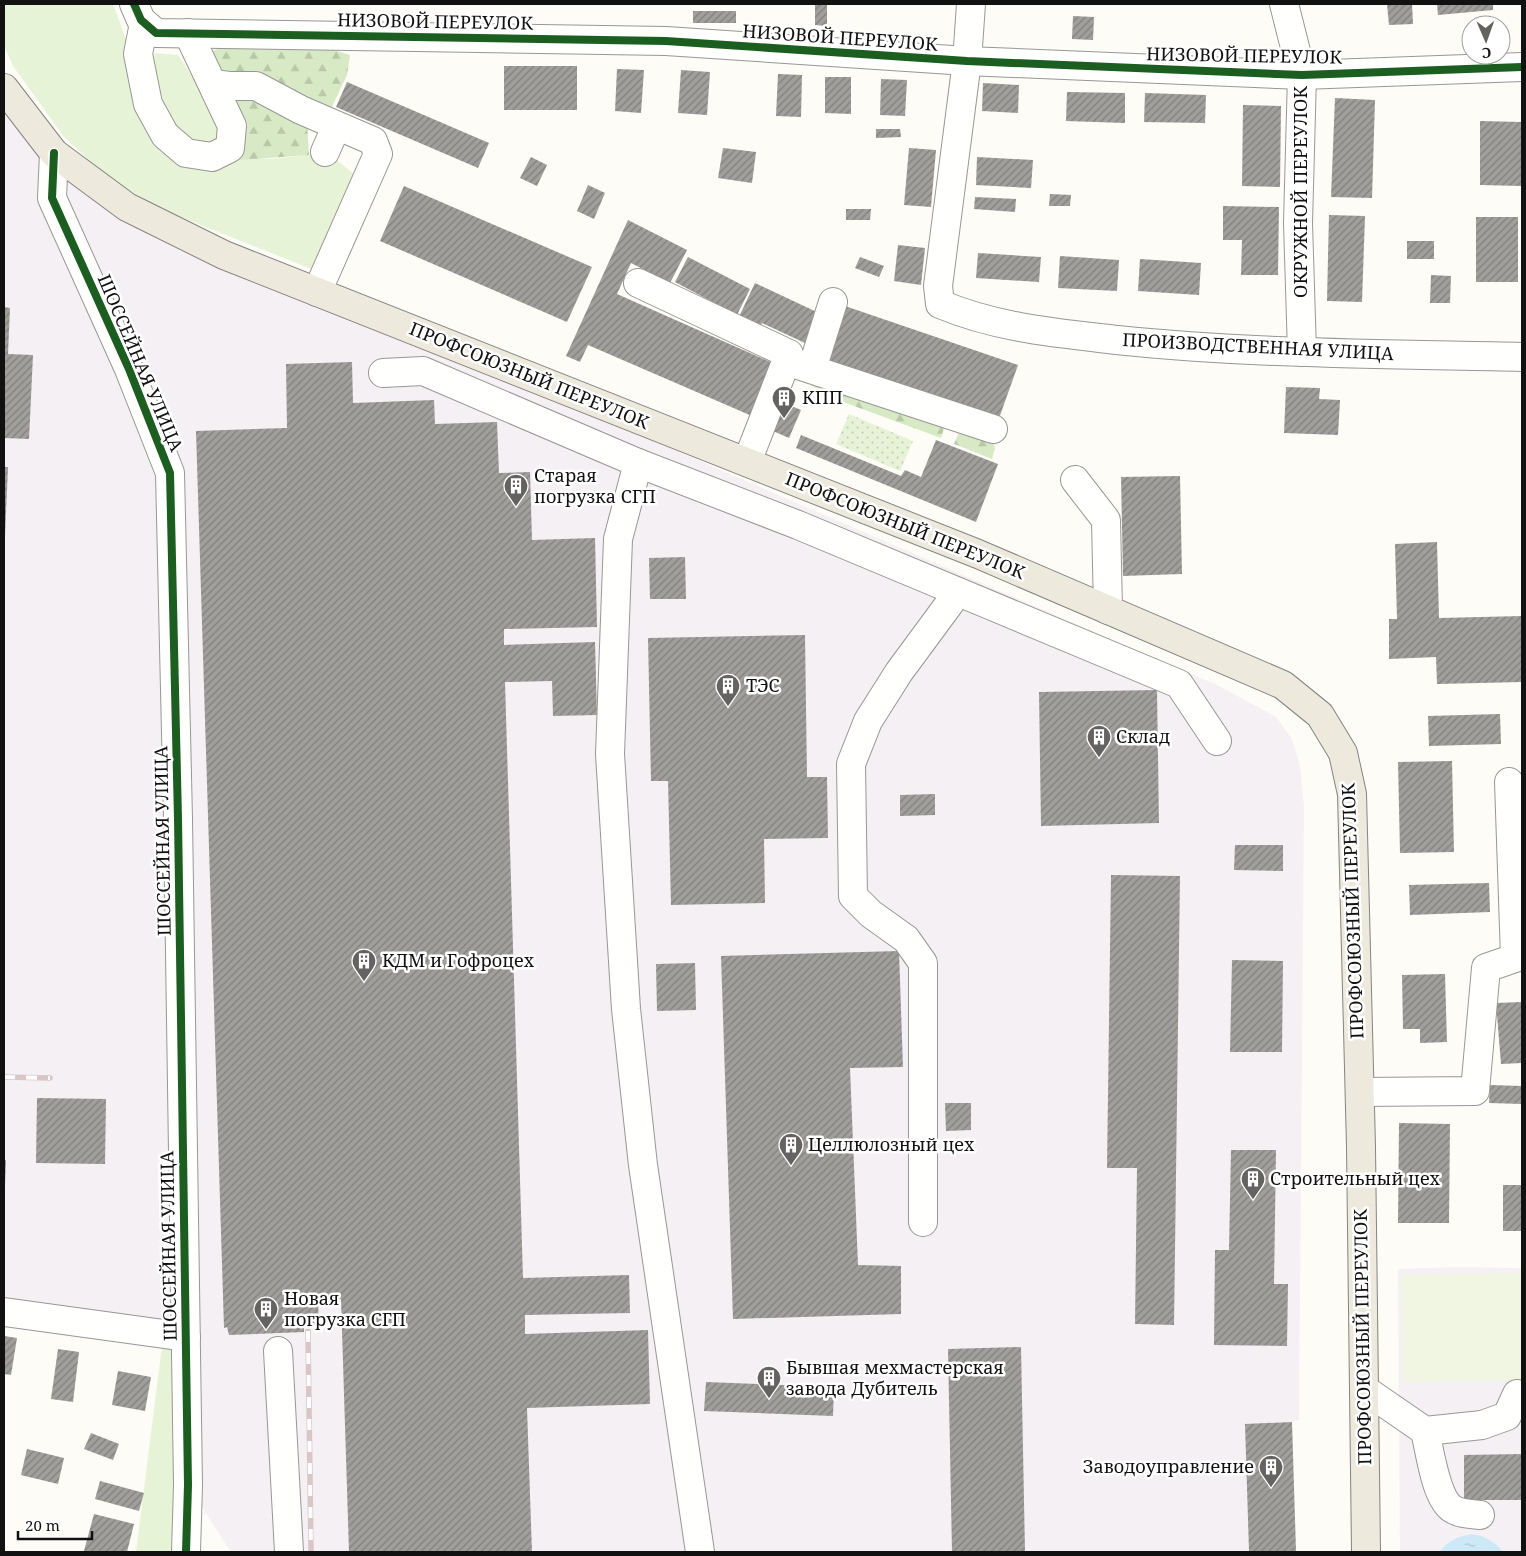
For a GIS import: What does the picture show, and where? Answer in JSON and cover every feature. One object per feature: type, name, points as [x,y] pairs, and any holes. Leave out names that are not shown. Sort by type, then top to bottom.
[{"type":"main road","points":[[4,88],[54,152]]},
{"type":"main road","name":"ПРОФСОЮЗНЫЙ ПЕРЕУЛОК","points":[[54,152],[127,207],[224,255],[978,554],[1283,686],[1320,716],[1343,753],[1352,794],[1360,1092],[1366,1552]]},
{"type":"street","name":"ПРОИЗВОДСТВЕННАЯ УЛИЦА","points":[[971,4],[967,61],[938,286],[940,304],[970,316],[1027,330],[1182,347],[1522,358]]},
{"type":"street","name":"ОКРУЖНОЙ ПЕРЕУЛОК","points":[[1284,4],[1302,75],[1298,223],[1302,352]]},
{"type":"street","name":"НИЗОВОЙ ПЕРЕУЛОК","points":[[145,20],[188,33],[666,40],[967,61],[1302,75],[1522,67]]},
{"type":"street","points":[[145,20],[138,54],[148,104],[164,135],[186,153],[212,157],[230,148],[232,126],[188,33]]},
{"type":"street","points":[[213,84],[256,86],[336,127],[374,141],[378,154],[317,292]]},
{"type":"street","points":[[325,152],[336,127]]},
{"type":"street","name":"ШОССЕЙНАЯ УЛИЦА","points":[[54,152],[52,198],[130,369],[170,473],[178,819],[186,1337],[188,1485],[186,1552]]},
{"type":"street","points":[[638,283],[789,354],[747,462]]},
{"type":"street","points":[[812,369],[833,302]]},
{"type":"street","points":[[786,361],[992,429]]},
{"type":"street","points":[[383,373],[423,371],[638,463],[798,525],[1179,684],[1216,741]]},
{"type":"street","points":[[638,463],[618,539],[610,754],[626,1009],[643,1165],[700,1552]]},
{"type":"street","points":[[1075,480],[1106,520],[1108,610]]},
{"type":"street","points":[[923,1222],[923,963],[906,939],[871,914],[853,896],[851,764],[868,720],[899,672],[958,592]]},
{"type":"street","points":[[1360,1092],[1475,1091],[1486,968],[1515,958],[1509,782]]},
{"type":"street","points":[[4,1312],[186,1337]]},
{"type":"street","points":[[278,1351],[289,1552]]},
{"type":"street","points":[[1364,1389],[1426,1431],[1482,1425],[1507,1416],[1517,1394]]},
{"type":"street","points":[[1426,1431],[1443,1499],[1452,1509],[1466,1514],[1480,1515]]},
{"type":"shaded area","points":[[4,88],[55,153],[224,255],[1217,685],[1276,717],[1292,739],[1300,766],[1304,807],[1299,1420],[1292,1422],[1296,1552],[231,1552],[188,1485],[186,1337],[4,1312]]},
{"type":"shaded area","points":[[1456,1267],[1522,1268],[1522,1552],[1400,1552],[1398,1269]]},
{"type":"green space","points":[[4,4],[113,4],[166,149],[269,159],[309,155],[338,161],[360,179],[319,272],[161,209],[110,179],[64,137],[13,66],[4,45]]},
{"type":"green space","points":[[271,42],[334,50],[350,55],[347,75],[330,111],[307,122],[309,155],[224,161],[210,52],[224,46]]},
{"type":"green space","points":[[155,53],[178,55],[206,98],[222,131],[211,149],[176,134],[152,91],[151,71]]},
{"type":"green space","points":[[821,375],[947,419],[941,438],[827,396],[811,385]]},
{"type":"green space","points":[[849,414],[913,441],[900,471],[836,444]]},
{"type":"green space","points":[[963,423],[990,434],[995,448],[992,459],[954,444]]},
{"type":"green space","points":[[1522,1273],[1522,1380],[1403,1382],[1401,1275]]},
{"type":"green space","points":[[162,1346],[172,1348],[175,1523],[173,1552],[136,1552]]},
{"type":"water","points":[[1471,1534],[1489,1540],[1503,1552],[1439,1552],[1453,1540]]},
{"type":"building","points":[[815,4],[827,4],[827,26],[815,25]]},
{"type":"building","points":[[1387,4],[1412,4],[1413,24],[1389,25]]},
{"type":"building","points":[[1437,4],[1493,4],[1493,10],[1438,15]]},
{"type":"building","points":[[693,11],[736,11],[736,23],[693,23]]},
{"type":"building","points":[[1073,16],[1094,17],[1093,40],[1072,39]]},
{"type":"building","points":[[504,66],[577,66],[577,110],[504,110]]},
{"type":"building","points":[[617,69],[644,70],[641,113],[615,111]]},
{"type":"building","points":[[681,70],[710,72],[707,115],[678,113]]},
{"type":"building","points":[[778,74],[802,75],[801,117],[776,116]]},
{"type":"building","points":[[825,77],[851,77],[851,114],[825,113]]},
{"type":"building","points":[[881,79],[907,80],[905,116],[880,115]]},
{"type":"building","points":[[347,82],[489,143],[478,168],[336,107]]},
{"type":"building","points":[[983,83],[1019,85],[1018,113],[982,111]]},
{"type":"building","points":[[1067,92],[1125,93],[1125,123],[1066,121]]},
{"type":"building","points":[[1145,93],[1206,95],[1205,123],[1144,122]]},
{"type":"building","points":[[1335,98],[1375,100],[1372,198],[1331,197]]},
{"type":"building","points":[[1243,105],[1281,106],[1280,187],[1242,186]]},
{"type":"building","points":[[1480,121],[1522,122],[1522,186],[1480,185]]},
{"type":"building","points":[[876,129],[900,129],[901,137],[876,138]]},
{"type":"building","points":[[723,148],[756,152],[752,183],[718,178]]},
{"type":"building","points":[[909,148],[936,150],[931,207],[904,205]]},
{"type":"building","points":[[531,157],[547,165],[537,186],[520,178]]},
{"type":"building","points":[[977,157],[1033,160],[1031,188],[976,185]]},
{"type":"building","points":[[588,185],[605,193],[594,219],[577,211]]},
{"type":"building","points":[[404,186],[592,267],[567,322],[380,241]]},
{"type":"building","points":[[1050,194],[1071,195],[1070,206],[1049,206]]},
{"type":"building","points":[[975,197],[1016,199],[1015,212],[974,209]]},
{"type":"building","points":[[1223,206],[1279,207],[1278,275],[1241,275],[1242,240],[1223,240]]},
{"type":"building","points":[[846,209],[871,209],[870,220],[846,220]]},
{"type":"building","points":[[1329,215],[1365,216],[1362,302],[1327,301]]},
{"type":"building","points":[[1476,217],[1518,217],[1518,282],[1476,282]]},
{"type":"building","points":[[628,220],[687,250],[670,283],[631,263],[617,294],[775,364],[752,416],[588,345],[580,362],[566,356]]},
{"type":"building","points":[[1407,241],[1434,241],[1434,259],[1407,259]]},
{"type":"building","points":[[898,245],[925,248],[921,285],[894,281]]},
{"type":"building","points":[[978,253],[1041,257],[1039,282],[976,278]]},
{"type":"building","points":[[1060,256],[1119,260],[1117,291],[1058,288]]},
{"type":"building","points":[[688,257],[750,289],[737,315],[675,282]]},
{"type":"building","points":[[860,257],[884,266],[879,277],[855,268]]},
{"type":"building","points":[[1140,259],[1201,263],[1199,295],[1138,291]]},
{"type":"building","points":[[1431,275],[1451,276],[1450,303],[1430,303]]},
{"type":"building","points":[[755,283],[821,314],[807,344],[762,323],[757,335],[735,325]]},
{"type":"building","points":[[842,305],[1018,365],[997,424],[822,364]]},
{"type":"building","points":[[4,307],[10,308],[8,354],[33,355],[29,439],[4,438]]},
{"type":"building","name":"КДМ и Гофроцех","points":[[352,362],[353,403],[434,400],[435,424],[497,422],[499,473],[530,472],[532,540],[595,538],[597,627],[504,629],[504,645],[595,642],[597,715],[553,716],[552,681],[505,682],[523,1278],[629,1275],[630,1313],[525,1315],[525,1334],[648,1330],[650,1404],[527,1408],[532,1552],[349,1552],[341,1299],[318,1300],[319,1325],[304,1325],[304,1332],[229,1335],[227,1327],[224,1328],[196,431],[287,428],[286,364]]},
{"type":"building","points":[[1286,387],[1320,388],[1319,399],[1340,400],[1338,435],[1284,433]]},
{"type":"building","name":"КПП","points":[[778,400],[801,410],[789,438],[766,428]]},
{"type":"building","points":[[801,435],[901,476],[905,470],[921,477],[936,440],[998,464],[976,522],[796,448]]},
{"type":"building","points":[[4,467],[8,467],[5,536],[4,536]]},
{"type":"building","points":[[1180,476],[1182,574],[1123,576],[1121,477]]},
{"type":"building","points":[[1437,542],[1439,618],[1522,616],[1522,682],[1437,684],[1436,657],[1389,659],[1389,619],[1397,619],[1395,544]]},
{"type":"building","points":[[685,557],[686,599],[650,599],[649,558]]},
{"type":"building","name":"ТЭС","points":[[805,635],[807,777],[827,777],[828,838],[764,839],[765,903],[671,905],[668,781],[651,781],[648,638]]},
{"type":"building","name":"Склад","points":[[1157,690],[1159,823],[1041,826],[1039,692]]},
{"type":"building","points":[[1500,714],[1501,744],[1429,746],[1428,716]]},
{"type":"building","points":[[1452,761],[1454,852],[1400,853],[1398,762]]},
{"type":"building","points":[[935,794],[935,815],[900,816],[900,795]]},
{"type":"building","points":[[1235,845],[1283,845],[1283,871],[1234,870]]},
{"type":"building","points":[[1111,875],[1180,876],[1174,1325],[1135,1324],[1137,1168],[1107,1168]]},
{"type":"building","points":[[1489,883],[1490,912],[1410,915],[1409,885]]},
{"type":"building","name":"Целлюлозный цех","points":[[899,951],[903,1067],[850,1068],[858,1265],[901,1266],[901,1314],[733,1319],[721,956]]},
{"type":"building","points":[[1232,960],[1283,961],[1282,1052],[1230,1052]]},
{"type":"building","points":[[695,963],[696,1010],[657,1011],[656,964]]},
{"type":"building","points":[[1445,974],[1447,1042],[1420,1043],[1420,1029],[1403,1029],[1402,975]]},
{"type":"building","points":[[1522,1002],[1522,1063],[1501,1064],[1496,1003]]},
{"type":"building","points":[[1490,1085],[1522,1086],[1522,1104],[1489,1103]]},
{"type":"building","points":[[37,1098],[106,1099],[105,1164],[36,1163]]},
{"type":"building","points":[[945,1103],[971,1103],[971,1130],[946,1131]]},
{"type":"building","points":[[1399,1123],[1450,1124],[1449,1223],[1398,1223]]},
{"type":"building","name":"Строительный цех","points":[[1231,1150],[1276,1150],[1274,1284],[1288,1284],[1287,1346],[1214,1345],[1215,1250],[1229,1250]]},
{"type":"building","points":[[4,1160],[6,1160],[5,1185],[4,1185]]},
{"type":"building","points":[[1503,1185],[1522,1185],[1522,1231],[1503,1231]]},
{"type":"building","points":[[4,1336],[17,1338],[11,1375],[4,1374]]},
{"type":"building","points":[[1021,1347],[1025,1552],[952,1552],[948,1349]]},
{"type":"building","points":[[58,1349],[79,1352],[73,1402],[51,1399]]},
{"type":"building","points":[[118,1371],[151,1377],[145,1411],[112,1405]]},
{"type":"building","name":"Бывшая мехмастерская завода Дубитель","points":[[706,1382],[834,1387],[833,1416],[704,1411]]},
{"type":"building","name":"Заводоуправление","points":[[1292,1422],[1296,1552],[1249,1552],[1245,1424]]},
{"type":"building","points":[[91,1433],[119,1444],[113,1460],[84,1449]]},
{"type":"building","points":[[27,1449],[64,1458],[58,1484],[21,1475]]},
{"type":"building","points":[[1522,1454],[1522,1500],[1464,1500],[1464,1455]]},
{"type":"building","points":[[100,1481],[144,1493],[139,1511],[95,1499]]},
{"type":"building","points":[[94,1514],[134,1524],[127,1552],[84,1551]]},
{"type":"railway","points":[[4,1077],[50,1078]]},
{"type":"railway","points":[[308,1331],[311,1552]]},
{"type":"cycle path","points":[[134,4],[141,20],[156,33],[666,41],[967,61],[1302,75],[1522,67]]},
{"type":"cycle path","points":[[54,153],[52,198],[129,369],[170,473],[178,819],[188,1485],[186,1552]]},
{"type":"place","name":"КПП","points":[[784,419]]},
{"type":"place","name":"Старая погрузка СГП","points":[[516,507]]},
{"type":"place","name":"ТЭС","points":[[728,707]]},
{"type":"place","name":"Склад","points":[[1099,758]]},
{"type":"place","name":"КДМ и Гофроцех","points":[[364,982]]},
{"type":"place","name":"Целлюлозный цех","points":[[791,1166]]},
{"type":"place","name":"Строительный цех","points":[[1253,1200]]},
{"type":"place","name":"Новая погрузка СГП","points":[[266,1330]]},
{"type":"place","name":"Бывшая мехмастерская завода Дубитель","points":[[769,1399]]},
{"type":"place","name":"Заводоуправление","points":[[1271,1488]]}]
